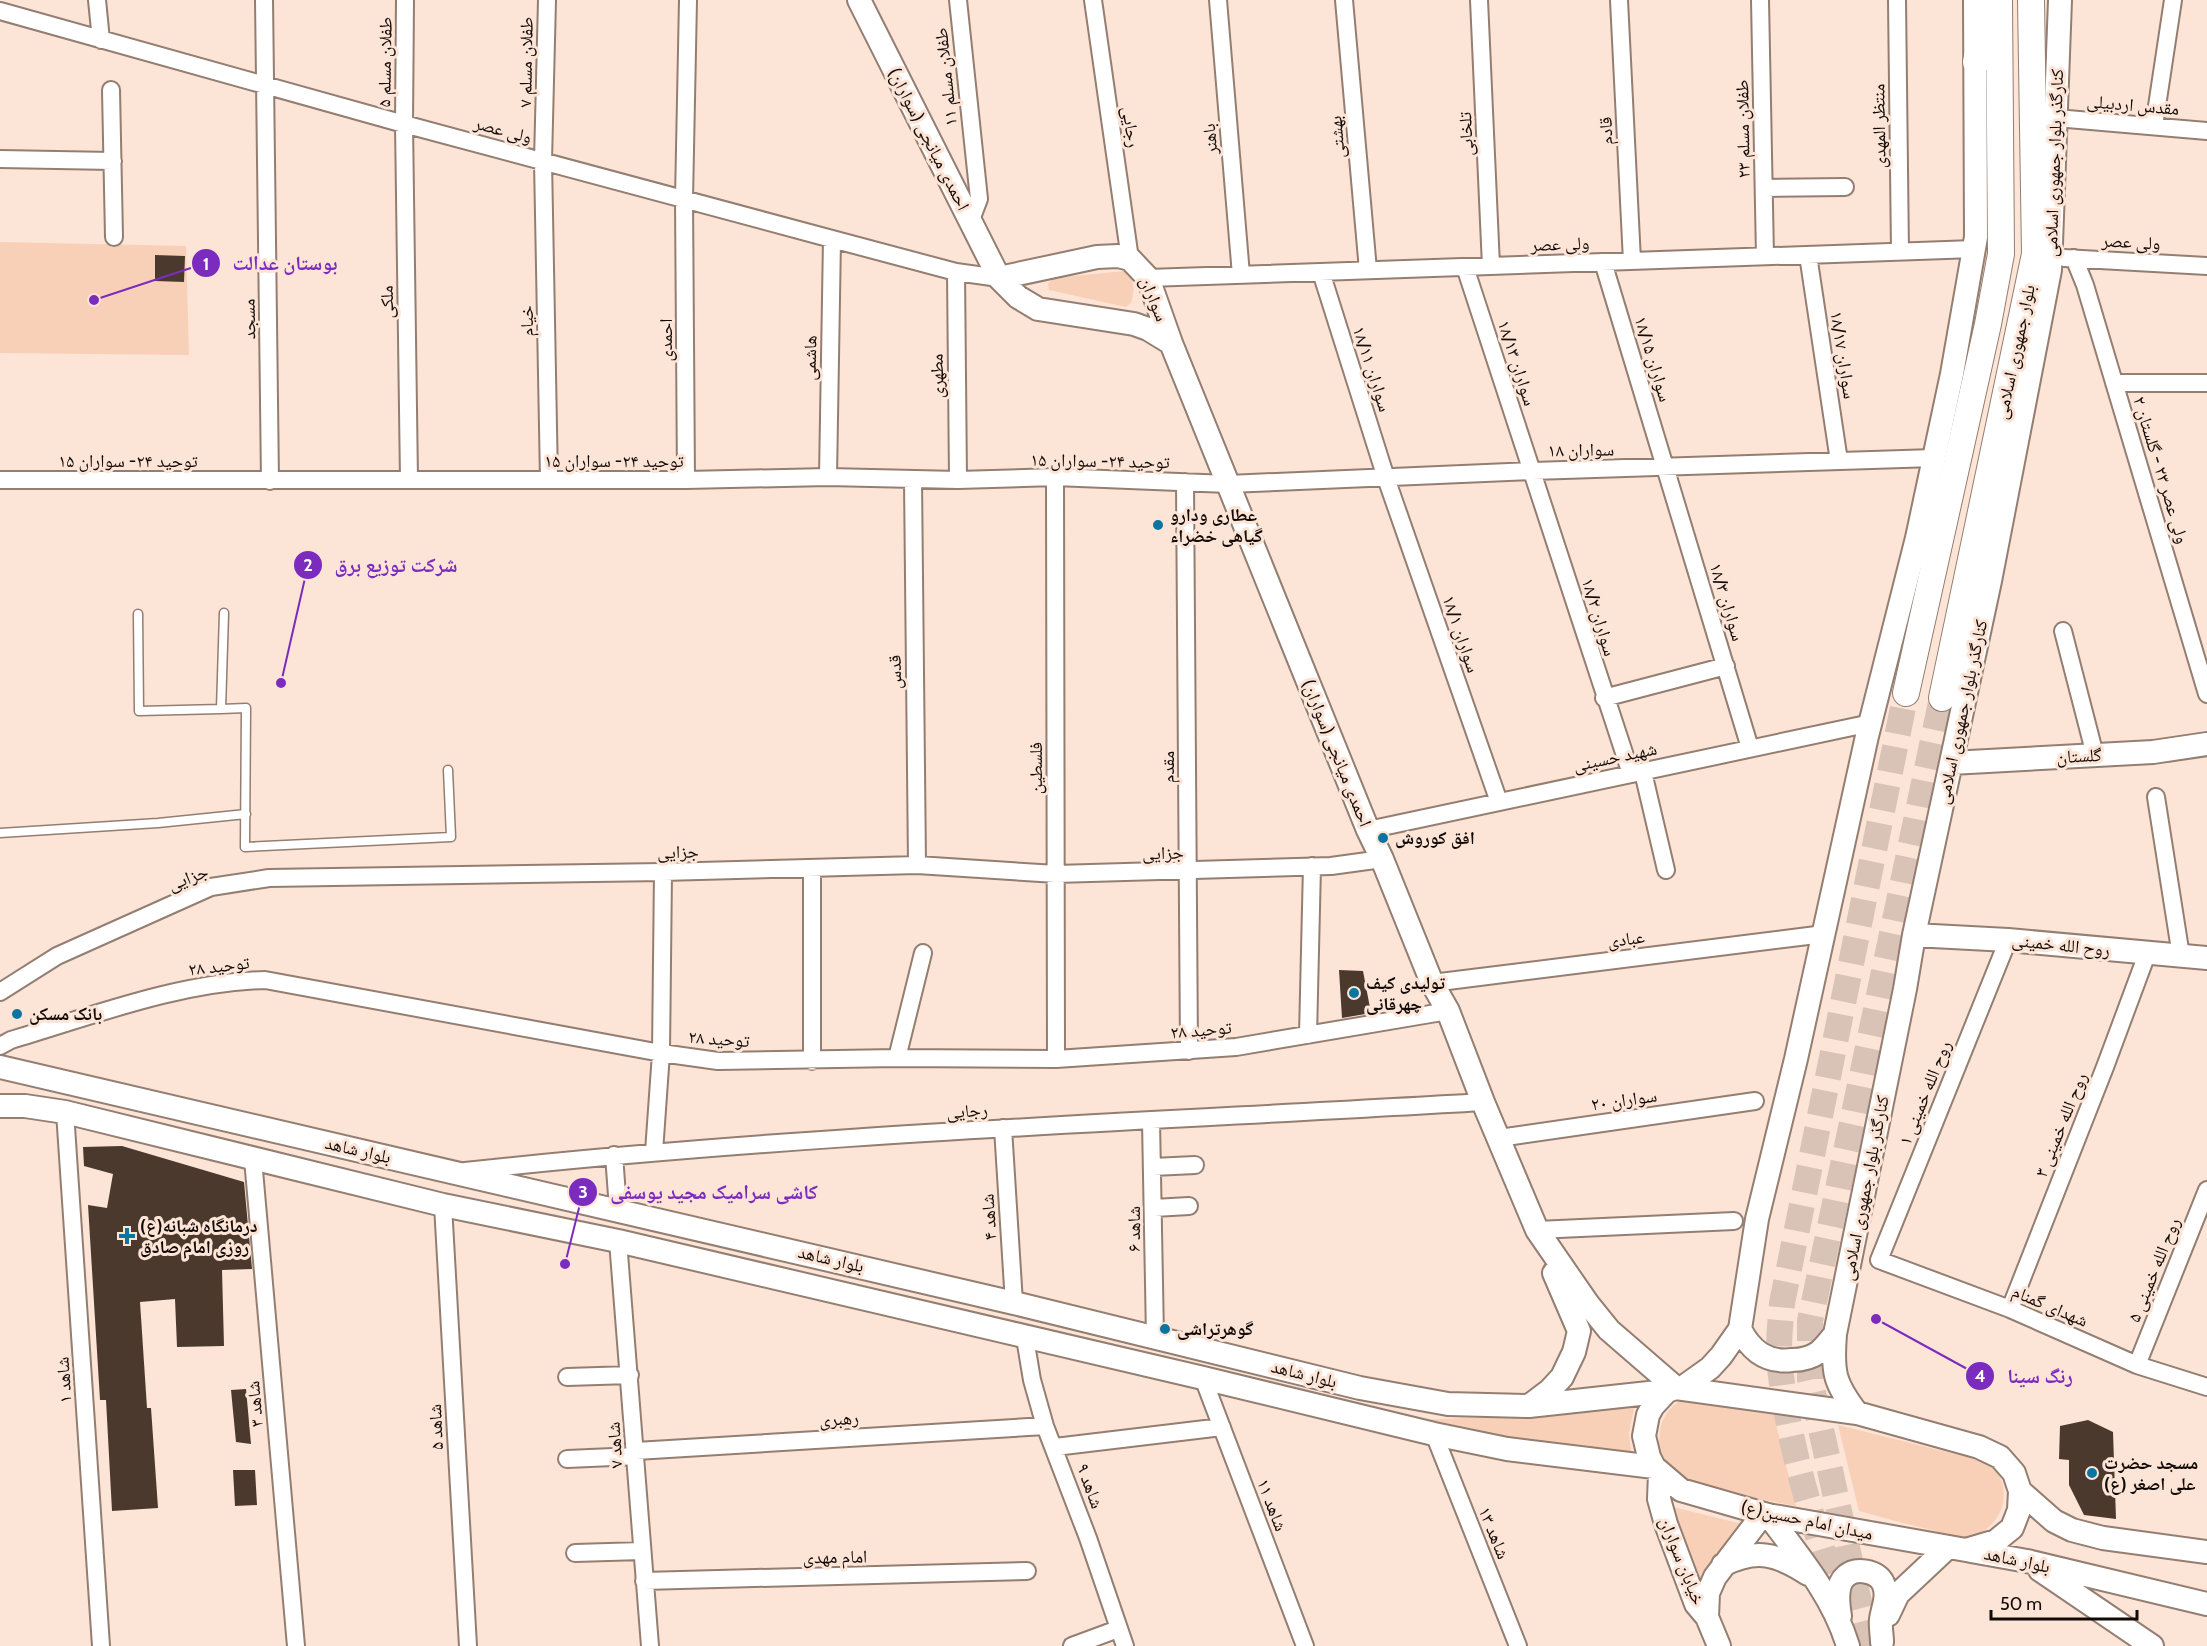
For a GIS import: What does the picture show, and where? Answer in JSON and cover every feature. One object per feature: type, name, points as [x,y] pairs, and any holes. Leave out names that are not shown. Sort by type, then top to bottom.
[{"type":"main road","name":"احمدی میانجی (سواران)","points":[[859,0],[999,278],[1018,297],[1038,309],[1134,324],[1148,329],[1171,343],[1368,830],[1432,983],[1448,1011],[1483,1102],[1537,1230],[1588,1304],[1609,1330],[1675,1389]]},
{"type":"main road","points":[[1657,1470],[1646,1447],[1646,1425],[1653,1406],[1716,1362],[1740,1329],[1757,1220],[1871,723],[1917,538],[1957,349],[1976,237],[1975,0]]},
{"type":"main road","points":[[1976,62],[1988,0]]},
{"type":"main road","name":"بلوار جمهوری اسلامی","points":[[1906,693],[1989,324],[2001,254],[1999,0]]},
{"type":"main road","name":"بلوار جمهوری اسلامی","points":[[1942,699],[2035,254],[2031,0]]},
{"type":"main road","name":"کنارگذر بلوار جمهوری اسلامی","points":[[1857,1413],[1839,1386],[1834,1373],[1835,1334],[1914,935],[1990,581],[2063,258],[2056,118],[2060,0]]},
{"type":"main road","points":[[999,278],[1097,257],[1118,256],[1130,260]]},
{"type":"main road","name":"سواران","points":[[1130,260],[1148,278],[1171,343]]},
{"type":"main road","name":"گلستان","points":[[1951,763],[2153,752],[2207,744]]},
{"type":"main road","name":"روح الله خمینی","points":[[1914,935],[2008,940],[2207,958]]},
{"type":"main road","name":"بلوار شاهد","points":[[7,1073],[618,1209],[1360,1388],[1448,1404],[1528,1406],[1675,1389]]},
{"type":"main road","points":[[0,1094],[10,1106]]},
{"type":"main road","name":"بلوار شاهد","points":[[10,1106],[65,1112],[443,1205],[618,1241],[1434,1434],[1507,1449],[1657,1470]]},
{"type":"main road","points":[[1528,1406],[1550,1390],[1562,1377],[1574,1352],[1579,1331],[1537,1230]]},
{"type":"main road","points":[[1740,1329],[1747,1343],[1762,1356],[1780,1362],[1803,1359],[1818,1353],[1835,1334]]},
{"type":"main road","points":[[1675,1389],[1857,1413],[1979,1447],[2000,1457],[2014,1473],[2020,1491],[2054,1521],[2072,1530],[2103,1538],[2207,1552]]},
{"type":"main road","name":"میدان امام حسین(ع)","points":[[1657,1470],[1681,1490],[1766,1515],[1957,1549],[1996,1541],[2012,1528],[2019,1510],[2020,1491]]},
{"type":"main road","name":"خیابان سواران","points":[[1657,1470],[1659,1499],[1666,1524],[1696,1604],[1707,1617],[1719,1646]]},
{"type":"main road","points":[[1707,1617],[1708,1593],[1715,1576],[1766,1515],[1826,1594],[1841,1622]]},
{"type":"main road","points":[[1883,1644],[1888,1612],[1898,1594],[1957,1549]]},
{"type":"main road","name":"بلوار شاهد","points":[[1957,1549],[2027,1561],[2207,1604]]},
{"type":"main road","points":[[1723,1565],[1737,1558],[1758,1555],[1774,1556],[1814,1578]]},
{"type":"main road","points":[[2027,1561],[2152,1646]]},
{"type":"main road","points":[[1848,1646],[1841,1622],[1838,1592],[1845,1576],[1854,1572],[1866,1571],[1882,1580],[1886,1593],[1880,1620],[1883,1644]]},
{"type":"street","points":[[97,0],[101,40]]},
{"type":"street","name":"مسجد","points":[[264,0],[270,481]]},
{"type":"street","name":"طفلان مسلم ۵","points":[[404,124],[405,0]]},
{"type":"street","name":"طفلان مسلم ۷","points":[[543,161],[547,0]]},
{"type":"street","name":"احمدی","points":[[687,480],[684,199],[688,0]]},
{"type":"street","name":"طفلان مسلم ۱۱","points":[[958,0],[979,199],[971,220]]},
{"type":"street","name":"رجایی","points":[[1093,0],[1130,260]]},
{"type":"street","name":"باهنر","points":[[1218,0],[1241,275]]},
{"type":"street","name":"بهشتی","points":[[1344,0],[1368,270]]},
{"type":"street","name":"تلخابی","points":[[1479,0],[1491,266]]},
{"type":"street","name":"قادم","points":[[1619,0],[1632,261]]},
{"type":"street","name":"طفلان مسلم ۲۳","points":[[1760,0],[1766,256]]},
{"type":"street","name":"منتظر المهدی","points":[[1897,0],[1900,252]]},
{"type":"street","points":[[2154,126],[2173,0]]},
{"type":"street","name":"ولی عصر","points":[[0,11],[404,124],[832,239],[956,272],[999,278]]},
{"type":"street","points":[[111,90],[114,237]]},
{"type":"street","name":"مقدس اردبیلی","points":[[2056,118],[2207,131]]},
{"type":"street","name":"ملکی","points":[[404,124],[409,480]]},
{"type":"street","points":[[0,159],[113,161]]},
{"type":"street","name":"خیام","points":[[543,161],[549,480]]},
{"type":"street","points":[[1764,189],[1845,188]]},
{"type":"street","name":"هاشمی","points":[[828,477],[832,239]]},
{"type":"street","name":"ولی عصر","points":[[1148,278],[1974,249]]},
{"type":"street","name":"سواران ۱۸/۱۷","points":[[1808,255],[1839,461]]},
{"type":"street","name":"ولی عصر","points":[[2063,258],[2207,266]]},
{"type":"street","name":"ولی عصر ۲۳ - گلستان ۲","points":[[2063,258],[2085,285],[2207,694]]},
{"type":"street","name":"سواران ۱۸/۱۵","points":[[1603,262],[1665,468]]},
{"type":"street","name":"سواران ۱۸/۱۳","points":[[1465,267],[1533,471]]},
{"type":"street","name":"مطهری","points":[[956,272],[958,480]]},
{"type":"street","name":"سواران ۱۸/۱۱","points":[[1321,272],[1386,478]]},
{"type":"street","points":[[2114,383],[2207,383]]},
{"type":"street","name":"سواران ۱۸","points":[[1228,484],[1934,458]]},
{"type":"street","name":"سواران ۱۸/۳","points":[[1665,468],[1750,748]]},
{"type":"street","name":"سواران ۱۸/۲","points":[[1533,471],[1604,698],[1637,773],[1666,870]]},
{"type":"street","name":"توحید ۲۴- سواران ۱۵","points":[[0,480],[687,480],[828,477],[958,480],[1054,477],[1228,484]]},
{"type":"street","name":"فلسطین","points":[[1054,477],[1056,1059]]},
{"type":"street","name":"سواران ۱۸/۱","points":[[1386,478],[1498,802]]},
{"type":"street","name":"قدس","points":[[913,480],[916,865]]},
{"type":"street","name":"مقدم","points":[[1185,482],[1189,1051]]},
{"type":"street","points":[[2063,631],[2096,755]]},
{"type":"street","points":[[1604,698],[1726,666]]},
{"type":"street","name":"شهید حسینی","points":[[1368,830],[1871,723]]},
{"type":"street","points":[[2157,796],[2181,956]]},
{"type":"street","name":"جزایی","points":[[0,992],[57,956],[212,887],[268,878],[663,872],[916,865],[1056,874],[1188,872],[1312,866],[1382,859]]},
{"type":"street","points":[[1308,1035],[1312,866]]},
{"type":"street","points":[[812,1061],[813,868]]},
{"type":"street","points":[[654,1152],[661,1053],[663,872]]},
{"type":"street","name":"عبادی","points":[[1432,983],[1824,934]]},
{"type":"street","name":"روح الله خمینی ۱","points":[[1879,1260],[2008,940]]},
{"type":"street","points":[[897,1058],[923,953]]},
{"type":"street","name":"روح الله خمینی ۳","points":[[2010,1309],[2147,954]]},
{"type":"street","name":"توحید ۲۸","points":[[0,1046],[11,1040],[179,991],[235,980],[265,980],[661,1053],[718,1061],[897,1058],[1056,1059],[1189,1051],[1236,1047],[1448,1011]]},
{"type":"street","name":"سواران ۲۰","points":[[1499,1138],[1755,1101]]},
{"type":"street","name":"رجایی","points":[[455,1172],[614,1155],[1003,1128],[1483,1102]]},
{"type":"street","name":"شاهد ۱","points":[[65,1112],[101,1646]]},
{"type":"street","name":"شاهد ۶","points":[[1151,1121],[1155,1337]]},
{"type":"street","name":"شاهد ۴","points":[[1003,1128],[1014,1303]]},
{"type":"street","points":[[614,1155],[618,1209]]},
{"type":"street","name":"شاهد ۳","points":[[253,1159],[296,1646]]},
{"type":"street","points":[[1153,1167],[1195,1165]]},
{"type":"street","name":"روح الله خمینی ۵","points":[[2137,1365],[2207,1190]]},
{"type":"street","name":"شاهد ۵","points":[[443,1205],[468,1646]]},
{"type":"street","points":[[1154,1208],[1189,1206]]},
{"type":"street","points":[[1537,1230],[1734,1221]]},
{"type":"street","name":"شاهد ۷","points":[[618,1241],[650,1646]]},
{"type":"street","name":"شهدای گمنام","points":[[1879,1260],[2010,1309],[2137,1365],[2207,1387]]},
{"type":"street","name":"شاهد ۹","points":[[1025,1338],[1032,1380],[1045,1426],[1055,1447],[1125,1646]]},
{"type":"street","points":[[567,1377],[630,1375]]},
{"type":"street","name":"شاهد ۱۱","points":[[1203,1378],[1305,1646]]},
{"type":"street","name":"رهبری","points":[[567,1459],[1045,1426]]},
{"type":"street","points":[[1055,1447],[1222,1427]]},
{"type":"street","name":"شاهد ۱۳","points":[[1434,1434],[1518,1646]]},
{"type":"street","points":[[575,1553],[642,1551]]},
{"type":"street","name":"امام مهدی","points":[[644,1581],[1027,1571]]},
{"type":"street","points":[[1072,1646],[1118,1629]]},
{"type":"lane","points":[[221,709],[224,613]]},
{"type":"lane","points":[[138,614],[139,711],[246,708],[245,847],[451,837],[448,770]]},
{"type":"lane","points":[[0,833],[158,823],[246,814]]},
{"type":"shaded area","points":[[0,242],[186,246],[189,355],[0,353]]},
{"type":"shaded area","points":[[1125,271],[1131,278],[1133,290],[1131,303],[1126,307],[1049,290],[1048,284],[1053,278]]},
{"type":"shaded area","points":[[1688,1396],[1773,1412],[1796,1506],[1709,1486],[1677,1474],[1668,1466],[1660,1449],[1661,1425],[1669,1410]]},
{"type":"shaded area","points":[[1636,1399],[1629,1433],[1632,1459],[1419,1420],[1527,1415]]},
{"type":"shaded area","points":[[1838,1425],[1982,1462],[1996,1471],[2003,1485],[2004,1496],[1998,1516],[1983,1531],[1958,1537],[1859,1511]]},
{"type":"shaded area","points":[[1665,1505],[1742,1524],[1698,1591]]},
{"type":"building","points":[[155,255],[185,256],[184,282],[155,281]]},
{"type":"building","name":"تولیدی کیف چهرقانی","points":[[1339,970],[1363,971],[1371,1013],[1342,1018]]},
{"type":"building","points":[[122,1146],[244,1182],[252,1269],[222,1270],[224,1346],[177,1347],[175,1299],[140,1302],[147,1408],[151,1408],[158,1508],[112,1511],[106,1400],[100,1400],[88,1205],[107,1208],[113,1174],[84,1166],[83,1147]]},
{"type":"building","points":[[246,1389],[251,1444],[236,1442],[231,1390]]},
{"type":"building","name":"مسجد حضرت علی اصغر (ع)","points":[[2088,1420],[2113,1432],[2116,1519],[2084,1515],[2069,1485],[2069,1460],[2059,1459],[2060,1426]]},
{"type":"building","points":[[233,1470],[255,1470],[257,1505],[235,1506]]},
{"type":"tunnel","points":[[1842,1611],[1814,1524],[1791,1436],[1780,1367],[1780,1331],[1782,1303],[1906,693]]},
{"type":"tunnel","points":[[1871,1646],[1859,1602],[1810,1379],[1810,1321],[1942,698]]},
{"type":"place","name":"بوستان عدالت","points":[[94,300]]},
{"type":"place","name":"عطاری ودارو گیاهی خضراء","points":[[1158,525]]},
{"type":"place","name":"شرکت توزیع برق","points":[[281,683]]},
{"type":"place","name":"افق کوروش","points":[[1383,838]]},
{"type":"place","name":"تولیدی کیف چهرقانی","points":[[1354,993]]},
{"type":"place","name":"بانک مسکن","points":[[17,1014]]},
{"type":"place","name":"(ع)درمانگاه شبانه روزی امام صادق","points":[[127,1236]]},
{"type":"place","name":"کاشی سرامیک مجید یوسفی","points":[[565,1264]]},
{"type":"place","name":"رنگ سینا","points":[[1876,1319]]},
{"type":"place","name":"گوهرتراشی","points":[[1165,1329]]},
{"type":"place","name":"مسجد حضرت علی اصغر (ع)","points":[[2092,1473]]}]
